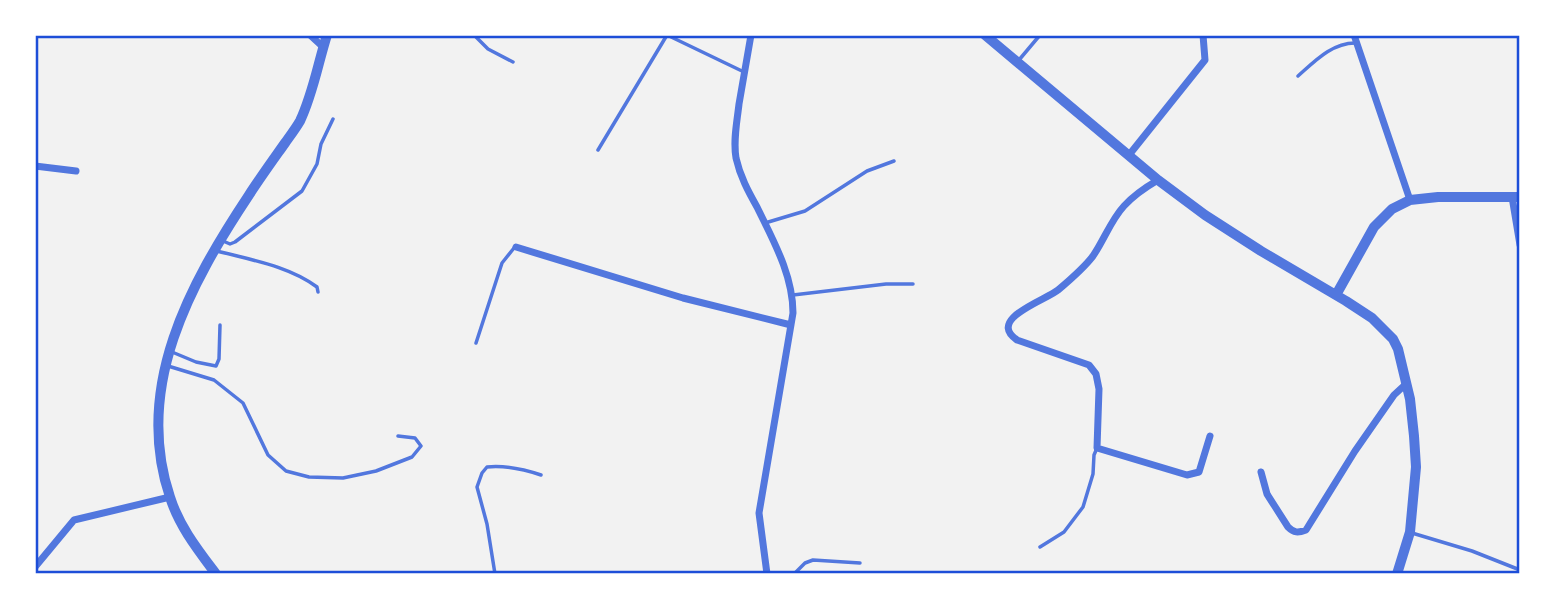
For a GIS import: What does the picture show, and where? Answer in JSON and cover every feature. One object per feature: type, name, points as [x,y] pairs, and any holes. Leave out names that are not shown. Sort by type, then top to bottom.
[{"type":"street","points":[[310,35],[323,47]]},
{"type":"street","points":[[216,574],[182,525],[170,497],[163,469],[159,441],[159,403],[166,365],[185,305],[196,282],[299,121],[310,95],[327,35]]},
{"type":"street","points":[[751,35],[736,132],[736,157],[743,180],[789,278],[793,295],[793,313],[759,513],[767,574]]},
{"type":"street","points":[[985,35],[1158,180],[1205,215],[1371,318],[1393,339],[1407,383],[1415,436],[1416,467],[1410,532],[1397,574]]},
{"type":"street","points":[[1129,155],[1205,60],[1203,35]]},
{"type":"street","points":[[1356,39],[1410,200]]},
{"type":"street","points":[[35,166],[76,171]]},
{"type":"street","points":[[1158,180],[1123,207],[1094,255],[1082,269],[1055,293],[1018,312],[1008,325],[1011,335],[1017,340],[1089,365],[1096,374],[1099,389],[1097,448],[1187,475],[1199,472],[1210,436]]},
{"type":"street","points":[[1336,295],[1374,227],[1389,211],[1410,200],[1438,197],[1516,197],[1520,245]]},
{"type":"street","points":[[516,247],[683,298],[791,325]]},
{"type":"street","points":[[1261,472],[1267,494],[1288,527],[1299,533],[1306,530],[1355,451],[1394,395],[1407,383]]},
{"type":"street","points":[[35,567],[74,520],[170,497]]},
{"type":"lane","points":[[474,35],[488,49],[513,62]]},
{"type":"lane","points":[[598,150],[667,35],[744,72]]},
{"type":"lane","points":[[1017,62],[1040,35]]},
{"type":"lane","points":[[1298,76],[1331,49],[1356,39]]},
{"type":"lane","points":[[221,240],[230,244],[235,242],[302,191],[317,164],[321,144],[333,120]]},
{"type":"lane","points":[[764,223],[805,211],[867,171],[894,161]]},
{"type":"lane","points":[[476,343],[502,263],[516,247]]},
{"type":"lane","points":[[215,251],[299,275],[317,287],[318,292]]},
{"type":"lane","points":[[793,295],[886,284],[913,284]]},
{"type":"lane","points":[[170,351],[196,362],[216,366],[219,359],[220,325]]},
{"type":"lane","points":[[166,365],[214,380],[243,403],[268,455],[286,471],[309,477],[343,478],[376,471],[412,457],[421,446],[415,438],[398,436]]},
{"type":"lane","points":[[1040,547],[1065,532],[1083,507],[1093,474],[1097,448]]},
{"type":"lane","points":[[495,574],[477,487],[482,473],[487,467],[500,466],[541,475]]},
{"type":"lane","points":[[1410,532],[1472,551],[1520,570]]},
{"type":"lane","points":[[794,574],[805,563],[813,560],[860,563]]}]
